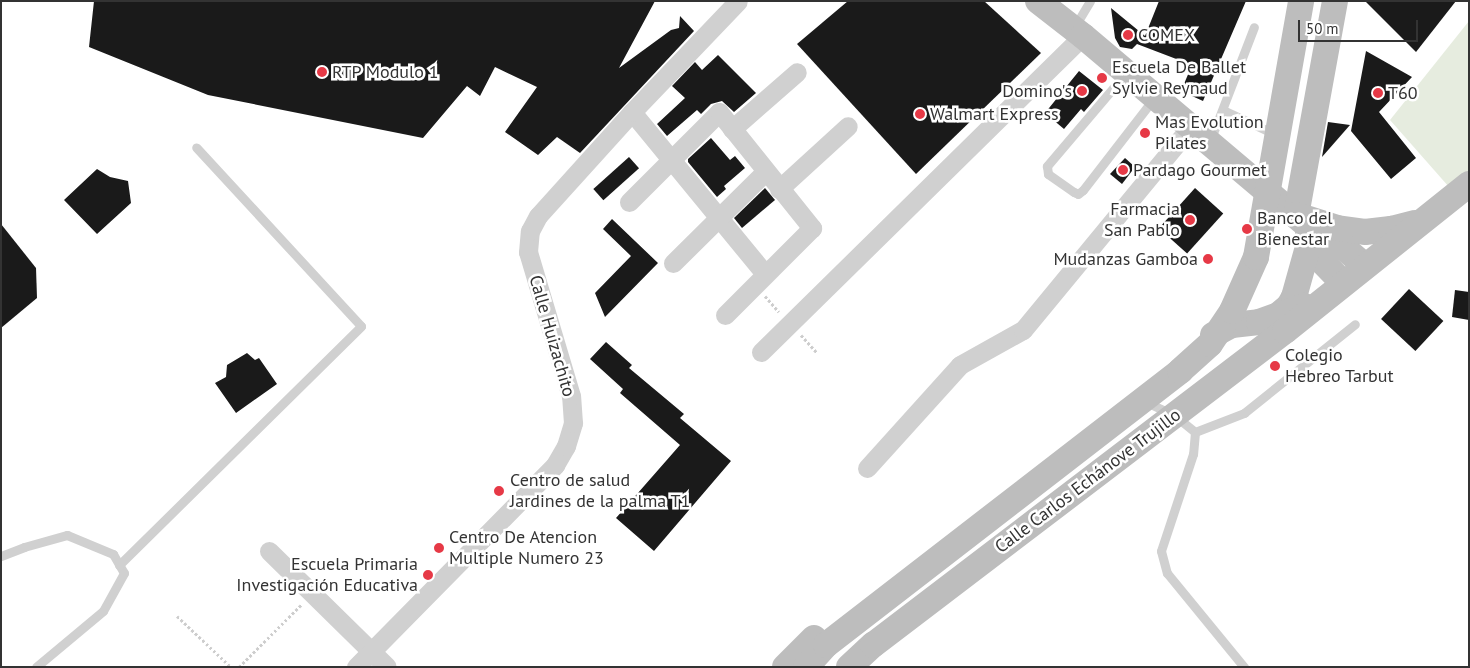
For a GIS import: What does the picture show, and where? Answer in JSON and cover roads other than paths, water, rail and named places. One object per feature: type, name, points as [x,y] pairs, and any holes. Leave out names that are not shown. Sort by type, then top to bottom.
[{"type":"street","points":[[1038,1],[1078,32],[1262,186],[1304,230],[1336,290]]},
{"type":"street","name":"Calle Huizachito","points":[[356,667],[555,465],[566,446],[573,423],[571,396],[528,252],[530,231],[538,216],[734,2]]},
{"type":"street","points":[[1290,2],[1303,16],[1311,18],[1328,6]]},
{"type":"street","points":[[1196,344],[1228,297],[1251,252],[1262,186],[1268,131],[1290,2]]},
{"type":"street","name":"Calle Carlos Echánove Trujillo","points":[[806,667],[826,645],[1180,371],[1210,344],[1232,311],[1256,256],[1290,2]]},
{"type":"street","points":[[1276,318],[1289,306],[1294,297],[1304,230],[1308,140],[1328,6]]},
{"type":"street","name":"Calle Carlos Echánove Trujillo","points":[[826,667],[907,597],[1196,379],[1229,344],[1257,299],[1276,244],[1328,6]]},
{"type":"street","points":[[761,352],[1078,32]]},
{"type":"street","points":[[732,129],[797,72]]},
{"type":"street","points":[[632,112],[719,218],[760,279]]},
{"type":"street","points":[[629,202],[719,112],[765,172],[812,228],[725,315]]},
{"type":"street","points":[[779,189],[848,126]]},
{"type":"street","points":[[1268,131],[1278,145],[1286,147],[1293,148],[1308,140]]},
{"type":"street","points":[[867,468],[960,364],[1023,330],[1201,134]]},
{"type":"street","points":[[673,263],[765,172]]},
{"type":"street","name":"Calle Carlos Echánove Trujillo","points":[[849,667],[873,645],[1336,290],[1469,184]]},
{"type":"street","points":[[1304,230],[1337,228],[1365,232],[1391,230],[1421,221]]},
{"type":"street","points":[[1304,230],[1321,229],[1365,266]]},
{"type":"street","name":"Calle Carlos Echánove Trujillo","points":[[785,667],[815,637],[858,600],[1196,344],[1232,325],[1276,318],[1336,290]]},
{"type":"street","points":[[992,499],[1011,506],[1020,516],[1023,531]]},
{"type":"street","points":[[268,551],[387,667]]},
{"type":"street","points":[[920,553],[925,572],[935,582],[948,588]]},
{"type":"lane","points":[[1078,32],[1090,1]]},
{"type":"lane","points":[[1201,134],[1223,110],[1254,28]]},
{"type":"lane","points":[[1126,72],[1047,166],[1048,174],[1078,194],[1155,96]]},
{"type":"lane","points":[[1223,110],[1268,131]]},
{"type":"lane","points":[[119,565],[361,326],[196,147]]},
{"type":"lane","points":[[1195,432],[1244,413],[1355,324]]},
{"type":"lane","points":[[1130,394],[1174,415],[1195,432]]},
{"type":"lane","points":[[1195,432],[1193,454],[1161,551],[1167,573],[1244,667]]},
{"type":"lane","points":[[1,556],[24,547],[67,535],[114,554],[124,573],[103,611],[36,667]]},
{"type":"place","name":"COMEX","points":[[1128,35]]},
{"type":"place","name":"RTP Modulo 1","points":[[322,72]]},
{"type":"place","name":"Escuela De Ballet Sylvie Reynaud","points":[[1102,78]]},
{"type":"place","name":"Domino's","points":[[1082,91]]},
{"type":"place","name":"T60","points":[[1378,93]]},
{"type":"place","name":"Walmart Express","points":[[920,114]]},
{"type":"place","name":"Mas Evolution Pilates","points":[[1145,133]]},
{"type":"place","name":"Pardago Gourmet","points":[[1123,170]]},
{"type":"place","name":"Farmacia San Pablo","points":[[1190,220]]},
{"type":"place","name":"Banco del Bienestar","points":[[1247,229]]},
{"type":"place","name":"Mudanzas Gamboa","points":[[1208,259]]},
{"type":"place","name":"Colegio Hebreo Tarbut","points":[[1275,366]]},
{"type":"place","name":"Centro de salud Jardines de la palma T1","points":[[499,491]]},
{"type":"place","name":"Centro De Atencion Multiple Numero 23","points":[[439,548]]},
{"type":"place","name":"Escuela Primaria Investigación Educativa","points":[[428,575]]}]
